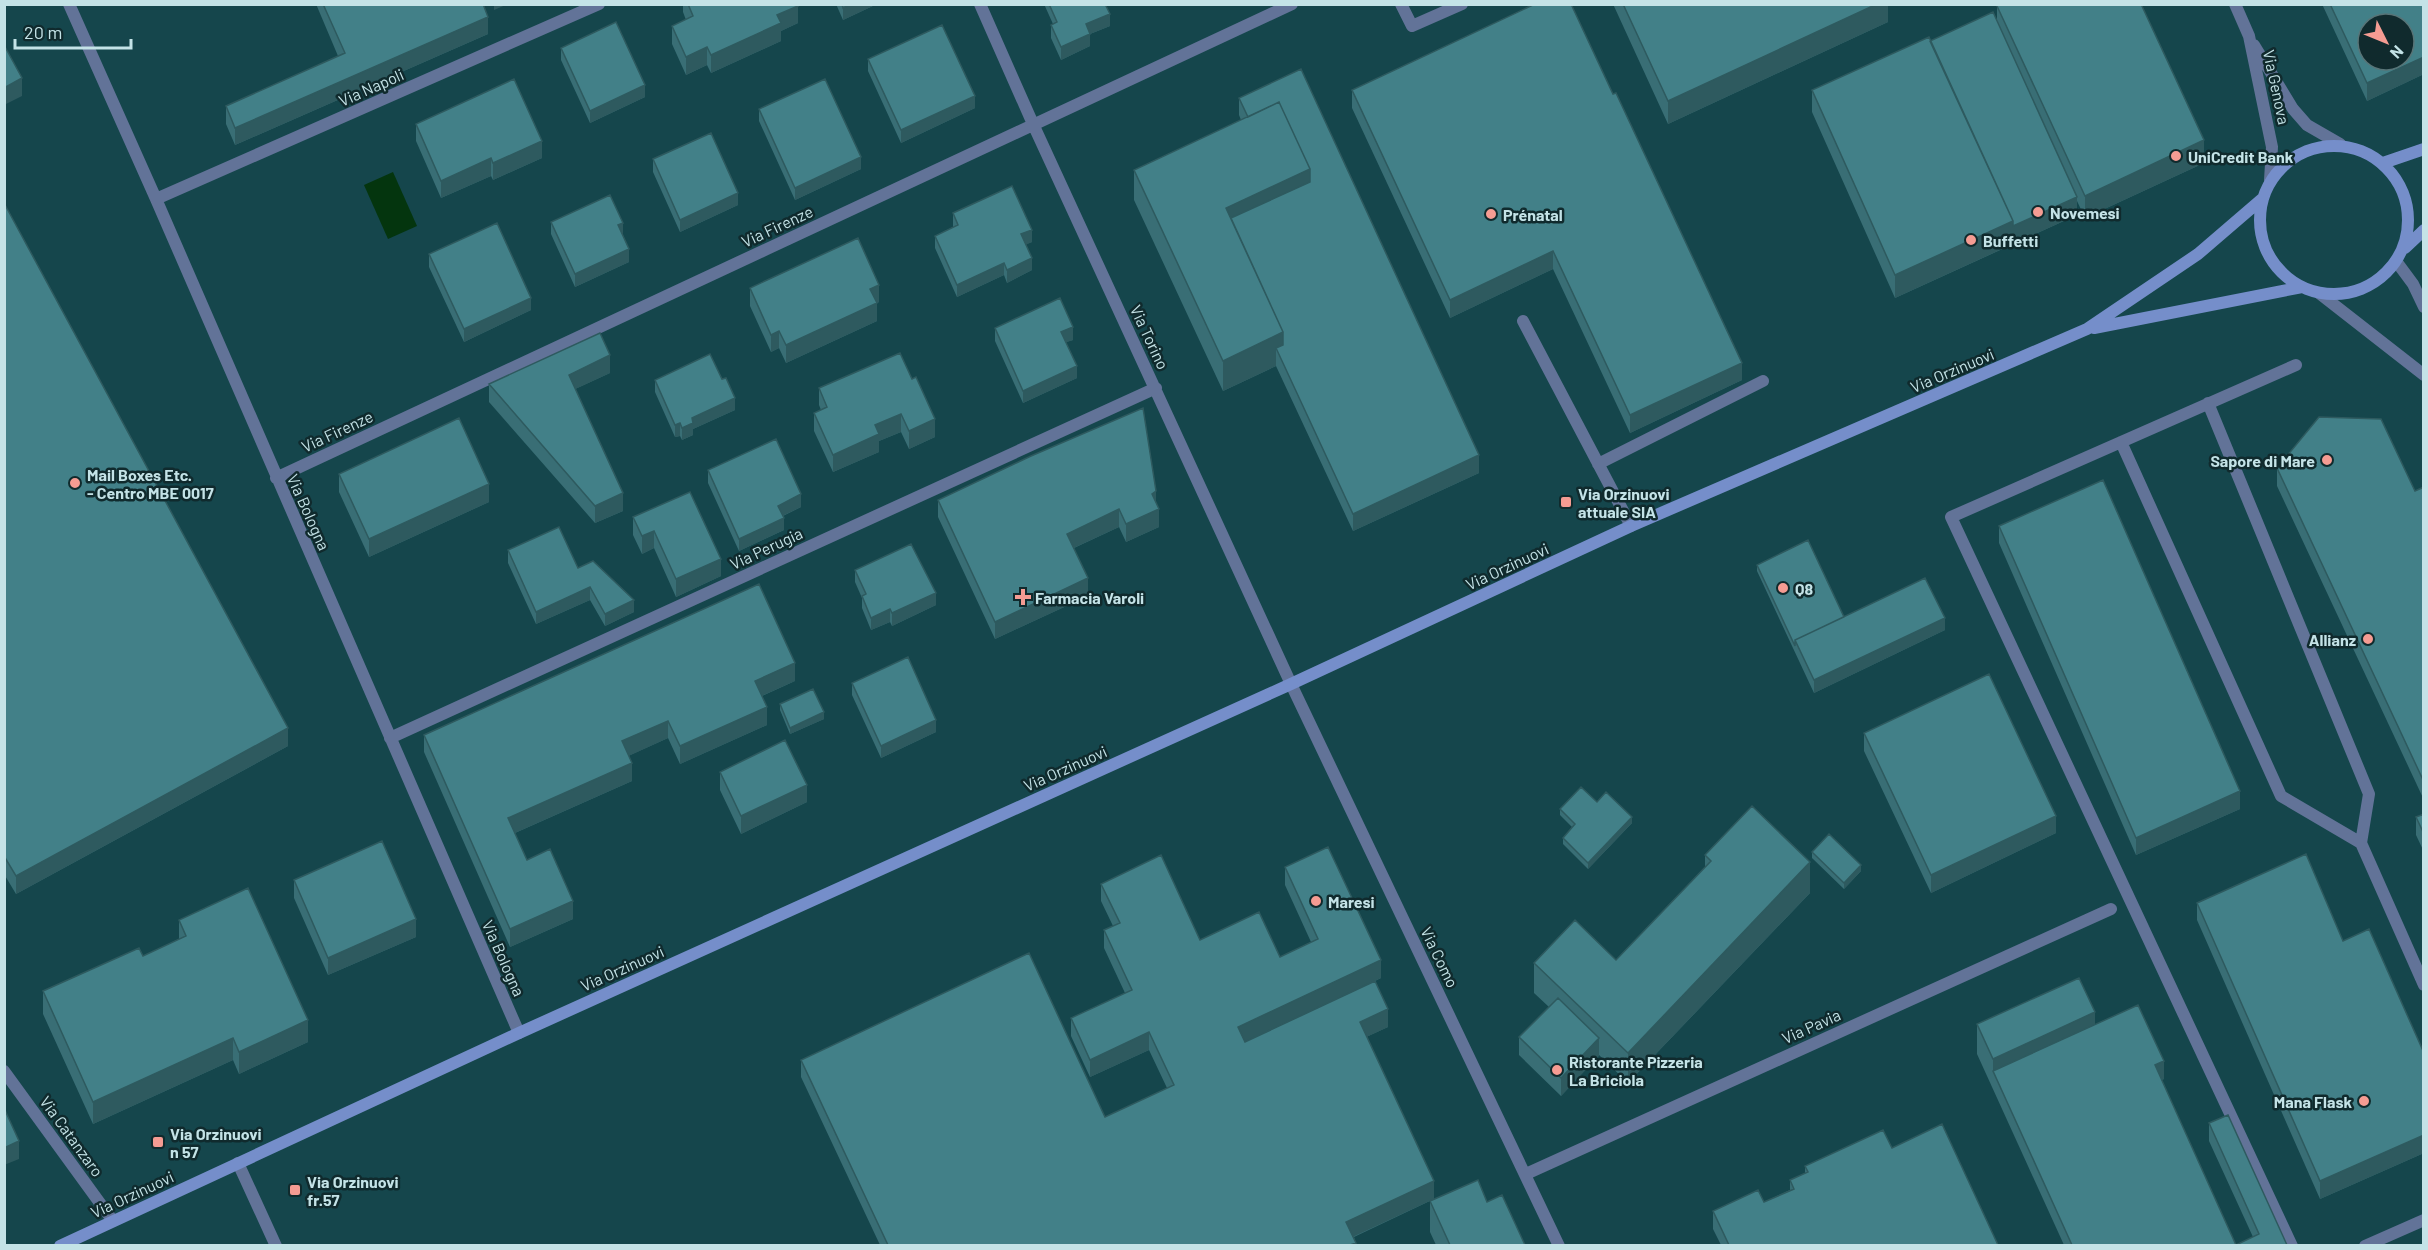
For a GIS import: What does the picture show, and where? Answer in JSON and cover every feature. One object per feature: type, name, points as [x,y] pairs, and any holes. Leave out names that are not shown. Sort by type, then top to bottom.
[{"type":"main road","points":[[2340,144],[2363,151],[2384,163],[2398,180],[2406,196],[2409,213],[2406,239],[2399,256]]},
{"type":"main road","name":"Via Orzinuovi","points":[[2340,144],[2294,157],[2270,180],[2262,199],[2260,227],[2268,254],[2276,266],[2302,287],[2319,292],[2343,293],[2365,287],[2388,272],[2399,256],[2424,230]]},
{"type":"main road","points":[[2384,163],[2424,149]]},
{"type":"main road","name":"Via Orzinuovi","points":[[60,1245],[1291,684],[1630,526],[2087,329],[2198,254],[2262,199]]},
{"type":"main road","name":"Via Orzinuovi","points":[[2087,329],[2302,287]]},
{"type":"street","name":"Via Bologna","points":[[69,4],[519,1034]]},
{"type":"street","name":"Via Napoli","points":[[156,199],[599,4]]},
{"type":"street","name":"Via Torino","points":[[980,4],[1291,684]]},
{"type":"street","name":"Via Firenze","points":[[276,478],[1292,4]]},
{"type":"street","points":[[1401,4],[1412,26],[1462,4]]},
{"type":"street","name":"Via Genova","points":[[2235,4],[2249,36],[2293,109],[2307,125],[2340,144]]},
{"type":"street","name":"Via Genova","points":[[2249,36],[2272,147],[2270,180]]},
{"type":"street","points":[[2399,256],[2424,307]]},
{"type":"street","points":[[2319,292],[2424,375]]},
{"type":"street","points":[[1523,321],[1630,526]]},
{"type":"street","points":[[2292,1245],[1951,517],[2296,365]]},
{"type":"street","points":[[1598,464],[1763,381]]},
{"type":"street","name":"Via Perugia","points":[[390,738],[1156,388]]},
{"type":"street","points":[[2208,403],[2370,794],[2361,843],[2424,986]]},
{"type":"street","points":[[2121,442],[2281,796],[2361,843]]},
{"type":"street","name":"Via Como","points":[[1291,684],[1559,1245]]},
{"type":"street","name":"Via Pavia","points":[[1526,1174],[2111,909]]},
{"type":"street","name":"Via Catanzaro","points":[[4,1071],[114,1221]]},
{"type":"street","points":[[238,1163],[276,1245]]},
{"type":"street","points":[[2365,1245],[2424,1220]]},
{"type":"shaded area","points":[[393,172],[417,226],[388,239],[364,185]]},
{"type":"building","points":[[323,4],[483,4],[488,17],[235,128],[226,106],[345,53]]},
{"type":"building","points":[[688,4],[797,4],[798,6],[777,15],[781,23],[711,55],[707,47],[686,57],[672,26],[693,16]]},
{"type":"building","points":[[1049,4],[1105,4],[1110,14],[1086,24],[1090,34],[1061,47],[1051,25],[1057,22]]},
{"type":"building","points":[[1535,4],[1571,4],[1613,94],[1616,93],[1742,363],[1630,415],[1553,251],[1450,300],[1352,90]]},
{"type":"building","points":[[1623,4],[1877,4],[1668,101]]},
{"type":"building","points":[[1999,4],[2141,4],[2204,140],[2085,196],[1997,6]]},
{"type":"building","points":[[2330,4],[2424,4],[2424,57],[2416,61],[2416,12],[2356,12],[2356,60]]},
{"type":"building","points":[[1993,12],[2077,197],[2013,226],[2013,221],[1930,41]]},
{"type":"building","points":[[616,22],[645,85],[590,111],[561,48]]},
{"type":"building","points":[[942,25],[975,96],[901,130],[868,59]]},
{"type":"building","points":[[1929,37],[2013,221],[1895,275],[1812,90]]},
{"type":"building","points":[[4,45],[22,78],[4,88]]},
{"type":"building","points":[[1301,69],[1479,455],[1353,514],[1276,348],[1283,345],[1283,332],[1231,218],[1310,182],[1310,169],[1279,102],[1248,117],[1239,98]]},
{"type":"building","points":[[2362,72],[2391,72],[2367,83]]},
{"type":"building","points":[[514,79],[542,141],[493,163],[491,158],[441,181],[416,124]]},
{"type":"building","points":[[825,79],[861,157],[795,188],[759,109]]},
{"type":"building","points":[[1279,102],[1310,169],[1226,208],[1283,332],[1223,361],[1134,170]]},
{"type":"building","points":[[711,133],[738,193],[680,220],[653,159]]},
{"type":"building","points":[[1012,186],[1032,230],[1021,234],[1032,258],[1007,270],[1004,263],[957,285],[935,236],[958,225],[953,213]]},
{"type":"building","points":[[610,195],[623,223],[618,225],[629,249],[575,274],[551,222]]},
{"type":"building","name":"Mail Boxes Etc. - Centro MBE 0017","points":[[4,203],[288,728],[16,876],[4,856]]},
{"type":"building","points":[[497,223],[531,298],[464,329],[429,254]]},
{"type":"building","points":[[858,238],[879,285],[870,289],[877,303],[786,345],[779,331],[771,335],[750,288]]},
{"type":"building","points":[[1060,298],[1073,327],[1061,332],[1077,366],[1023,391],[995,328]]},
{"type":"building","points":[[600,333],[610,355],[569,375],[623,493],[595,506],[489,384]]},
{"type":"building","points":[[900,353],[912,379],[916,377],[935,419],[909,431],[901,414],[875,425],[879,434],[833,455],[814,413],[827,407],[819,388]]},
{"type":"building","points":[[710,354],[722,379],[726,378],[735,398],[692,418],[693,423],[682,428],[680,423],[675,425],[655,380]]},
{"type":"building","points":[[1143,408],[1156,491],[1152,494],[1159,509],[1126,524],[1119,509],[1067,534],[1088,578],[995,622],[938,500],[1031,456]]},
{"type":"building","points":[[2319,417],[2381,419],[2415,491],[2424,487],[2424,782],[2277,468]]},
{"type":"building","points":[[459,418],[489,484],[369,539],[339,474]]},
{"type":"building","points":[[776,439],[801,494],[778,506],[784,518],[739,539],[708,470]]},
{"type":"building","points":[[2103,480],[2240,791],[2136,838],[1999,526]]},
{"type":"building","points":[[690,492],[721,559],[676,579],[654,531],[642,536],[633,517]]},
{"type":"building","points":[[559,527],[578,568],[593,561],[634,600],[605,614],[590,587],[536,612],[508,550]]},
{"type":"building","points":[[1808,540],[1844,617],[1795,640],[1795,646],[1757,565]]},
{"type":"building","points":[[911,544],[936,593],[892,613],[890,609],[871,618],[862,596],[866,594],[855,570]]},
{"type":"building","points":[[1925,578],[1945,618],[1814,680],[1795,640]]},
{"type":"building","points":[[759,584],[795,663],[755,681],[767,707],[680,746],[668,721],[622,741],[632,763],[508,818],[527,860],[550,849],[573,901],[510,929],[424,735]]},
{"type":"building","points":[[908,657],[936,720],[881,746],[852,683]]},
{"type":"building","points":[[1989,674],[2056,816],[1931,875],[1864,733]]},
{"type":"building","points":[[813,689],[824,712],[790,728],[780,704]]},
{"type":"building","points":[[785,740],[807,785],[741,816],[720,772]]},
{"type":"building","points":[[1581,787],[1597,802],[1606,792],[1632,817],[1588,863],[1563,838],[1575,824],[1560,809]]},
{"type":"building","points":[[1752,806],[1810,862],[1628,1053],[1534,963],[1575,920],[1616,960],[1711,861],[1705,855]]},
{"type":"building","points":[[2424,814],[2424,834],[2416,817]]},
{"type":"building","points":[[1829,834],[1861,865],[1844,883],[1812,852]]},
{"type":"building","points":[[382,841],[416,919],[328,958],[294,880]]},
{"type":"building","points":[[1328,847],[1381,960],[1238,1027],[1245,1042],[1375,981],[1388,1009],[1360,1022],[1434,1181],[1346,1222],[1356,1243],[1350,1245],[888,1245],[801,1060],[1029,953],[1105,1117],[1174,1085],[1149,1032],[1090,1060],[1071,1018],[1132,990],[1104,930],[1120,923],[1101,884],[1161,855],[1200,940],[1259,912],[1280,957],[1318,939],[1285,867]]},
{"type":"building","points":[[2306,854],[2343,941],[2369,929],[2424,1053],[2424,1135],[2320,1181],[2197,903]]},
{"type":"building","points":[[248,888],[308,1020],[239,1052],[233,1038],[93,1102],[43,991],[139,948],[143,956],[186,936],[179,920]]},
{"type":"building","points":[[2079,978],[2095,1012],[1993,1059],[1977,1024]]},
{"type":"building","points":[[1558,998],[1599,1038],[1561,1078],[1519,1037]]},
{"type":"building","points":[[2138,1005],[2164,1061],[2155,1065],[2236,1245],[2072,1245],[1993,1071]]},
{"type":"building","points":[[4,1108],[19,1141],[4,1148]]},
{"type":"building","points":[[2228,1115],[2287,1245],[2236,1245],[2259,1234],[2209,1123]]},
{"type":"building","points":[[1942,1124],[1998,1245],[1729,1245],[1713,1211],[1758,1190],[1764,1202],[1794,1189],[1790,1180],[1808,1172],[1805,1166],[1883,1130],[1892,1148]]},
{"type":"building","points":[[1478,1180],[1487,1202],[1502,1195],[1525,1245],[1450,1245],[1430,1201]]},
{"type":"place","name":"UniCredit Bank","points":[[2176,156]]},
{"type":"place","name":"Novemesi","points":[[2038,212]]},
{"type":"place","name":"Prénatal","points":[[1491,214]]},
{"type":"place","name":"Buffetti","points":[[1971,240]]},
{"type":"place","name":"Sapore di Mare","points":[[2327,460]]},
{"type":"place","name":"Mail Boxes Etc. - Centro MBE 0017","points":[[75,483]]},
{"type":"place","name":"Via Orzinuovi attuale SIA","points":[[1566,502]]},
{"type":"place","name":"Q8","points":[[1783,588]]},
{"type":"place","name":"Farmacia Varoli","points":[[1023,597]]},
{"type":"place","name":"Allianz","points":[[2368,639]]},
{"type":"place","name":"Maresi","points":[[1316,901]]},
{"type":"place","name":"Ristorante Pizzeria La Briciola","points":[[1557,1070]]},
{"type":"place","name":"Mana Flask","points":[[2364,1101]]},
{"type":"place","name":"Via Orzinuovi n 57","points":[[158,1142]]},
{"type":"place","name":"Via Orzinuovi fr.57","points":[[295,1190]]}]
